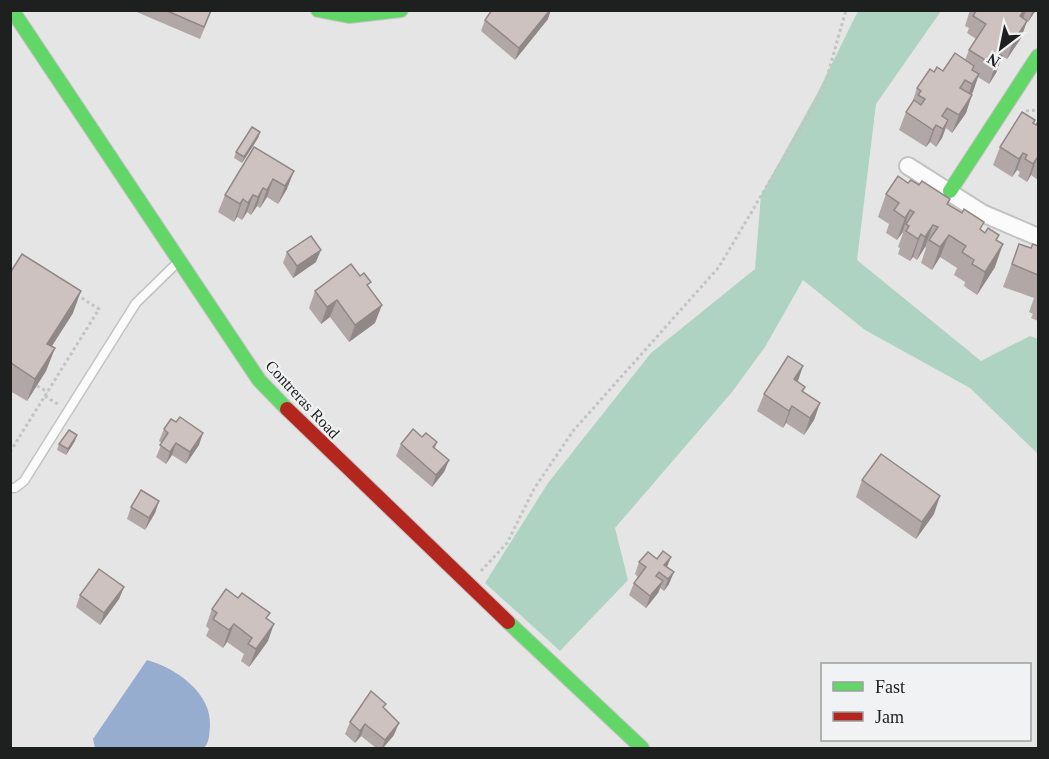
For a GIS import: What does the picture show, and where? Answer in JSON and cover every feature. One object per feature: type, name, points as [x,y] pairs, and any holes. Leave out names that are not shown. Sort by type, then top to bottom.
[{"type":"street","name":"Contreras Road","points":[[12,10],[259,380],[284,408],[642,748]]},
{"type":"street","points":[[318,10],[328,15],[361,17],[401,10]]},
{"type":"street","points":[[950,192],[1038,56]]},
{"type":"street","points":[[908,166],[982,213],[1038,237]]},
{"type":"lane","points":[[10,488],[15,488],[24,481],[136,303],[179,261]]},
{"type":"path","points":[[467,583],[494,560],[507,543],[534,489],[573,431],[719,267],[823,91],[846,10]]},
{"type":"path","points":[[10,452],[99,309],[72,292]]},
{"type":"path","points":[[37,386],[48,392]]},
{"type":"green space","points":[[858,11],[941,11],[876,104],[857,260],[981,361],[1030,336],[1038,339],[1038,454],[970,388],[865,330],[803,280],[765,347],[732,392],[615,528],[628,580],[560,651],[485,583],[548,483],[651,353],[755,269],[761,195],[817,94]]},
{"type":"water","points":[[147,660],[169,669],[199,693],[209,714],[209,738],[204,748],[95,748],[93,739]]},
{"type":"building","points":[[165,10],[211,10],[204,27]]},
{"type":"building","points":[[492,10],[550,10],[519,48],[485,20]]},
{"type":"building","points":[[975,10],[1024,10],[1020,16],[1027,21],[1013,42],[1007,38],[997,52],[1002,56],[995,66],[969,50],[986,24],[973,16]]},
{"type":"building","points":[[955,53],[974,66],[972,70],[979,74],[972,84],[965,80],[960,88],[972,95],[959,115],[947,108],[942,116],[948,120],[943,129],[936,125],[933,130],[906,112],[914,100],[921,105],[925,99],[918,95],[921,91],[917,88],[930,69],[934,72],[937,67],[943,71]]},
{"type":"building","points":[[1022,112],[1035,120],[1033,123],[1036,125],[1038,121],[1038,159],[1033,164],[1025,159],[1027,155],[1023,153],[1019,159],[1000,147]]},
{"type":"building","points":[[252,127],[260,132],[244,157],[236,152]]},
{"type":"building","points":[[254,147],[294,171],[285,186],[273,179],[267,190],[263,188],[258,197],[253,195],[248,203],[243,199],[240,204],[225,195]]},
{"type":"building","points":[[898,176],[908,183],[911,180],[919,185],[922,181],[950,199],[947,204],[962,213],[964,209],[984,222],[980,229],[985,233],[988,228],[999,235],[996,240],[1003,244],[985,272],[972,264],[974,260],[962,252],[966,246],[949,235],[940,247],[929,240],[938,227],[933,225],[925,237],[921,234],[918,239],[906,231],[909,226],[906,224],[914,212],[910,210],[905,218],[894,210],[899,203],[886,194]]},
{"type":"building","points":[[311,236],[321,250],[297,266],[287,252]]},
{"type":"building","points":[[1019,244],[1031,248],[1033,244],[1038,246],[1038,275],[1012,264]]},
{"type":"building","points":[[22,254],[81,291],[47,344],[55,348],[35,379],[10,364],[10,273]]},
{"type":"building","points":[[351,264],[360,276],[364,273],[371,282],[367,285],[382,305],[355,325],[337,300],[327,307],[315,291]]},
{"type":"building","points":[[788,356],[803,366],[794,379],[805,387],[802,391],[820,403],[810,418],[792,406],[789,411],[764,394]]},
{"type":"building","points":[[180,417],[203,433],[190,452],[176,443],[170,452],[160,445],[168,433],[164,429],[171,419],[176,422]]},
{"type":"building","points":[[413,429],[422,437],[426,433],[437,442],[433,447],[449,460],[436,475],[401,444]]},
{"type":"building","points":[[69,430],[77,435],[68,449],[59,444]]},
{"type":"building","points":[[881,454],[940,496],[922,522],[862,480]]},
{"type":"building","points":[[141,490],[159,501],[149,518],[131,507]]},
{"type":"building","points":[[663,551],[671,557],[664,565],[674,572],[668,579],[659,572],[656,576],[663,581],[650,596],[634,583],[646,567],[639,562],[648,552],[657,559]]},
{"type":"building","points":[[99,569],[124,587],[104,613],[80,595]]},
{"type":"building","points":[[226,589],[238,598],[242,593],[270,613],[266,618],[274,624],[256,649],[248,644],[252,638],[234,624],[229,630],[213,619],[217,613],[212,609]]},
{"type":"building","points":[[371,691],[386,704],[383,707],[399,723],[385,740],[365,724],[360,731],[350,722]]},
{"type":"traffic: fast","points":[[12,10],[259,380],[287,409]]},
{"type":"traffic: fast","points":[[318,10],[349,16],[401,10]]},
{"type":"traffic: fast","points":[[950,191],[1038,56]]},
{"type":"traffic: fast","points":[[508,622],[642,748]]},
{"type":"traffic: jam","points":[[287,409],[508,622]]}]
